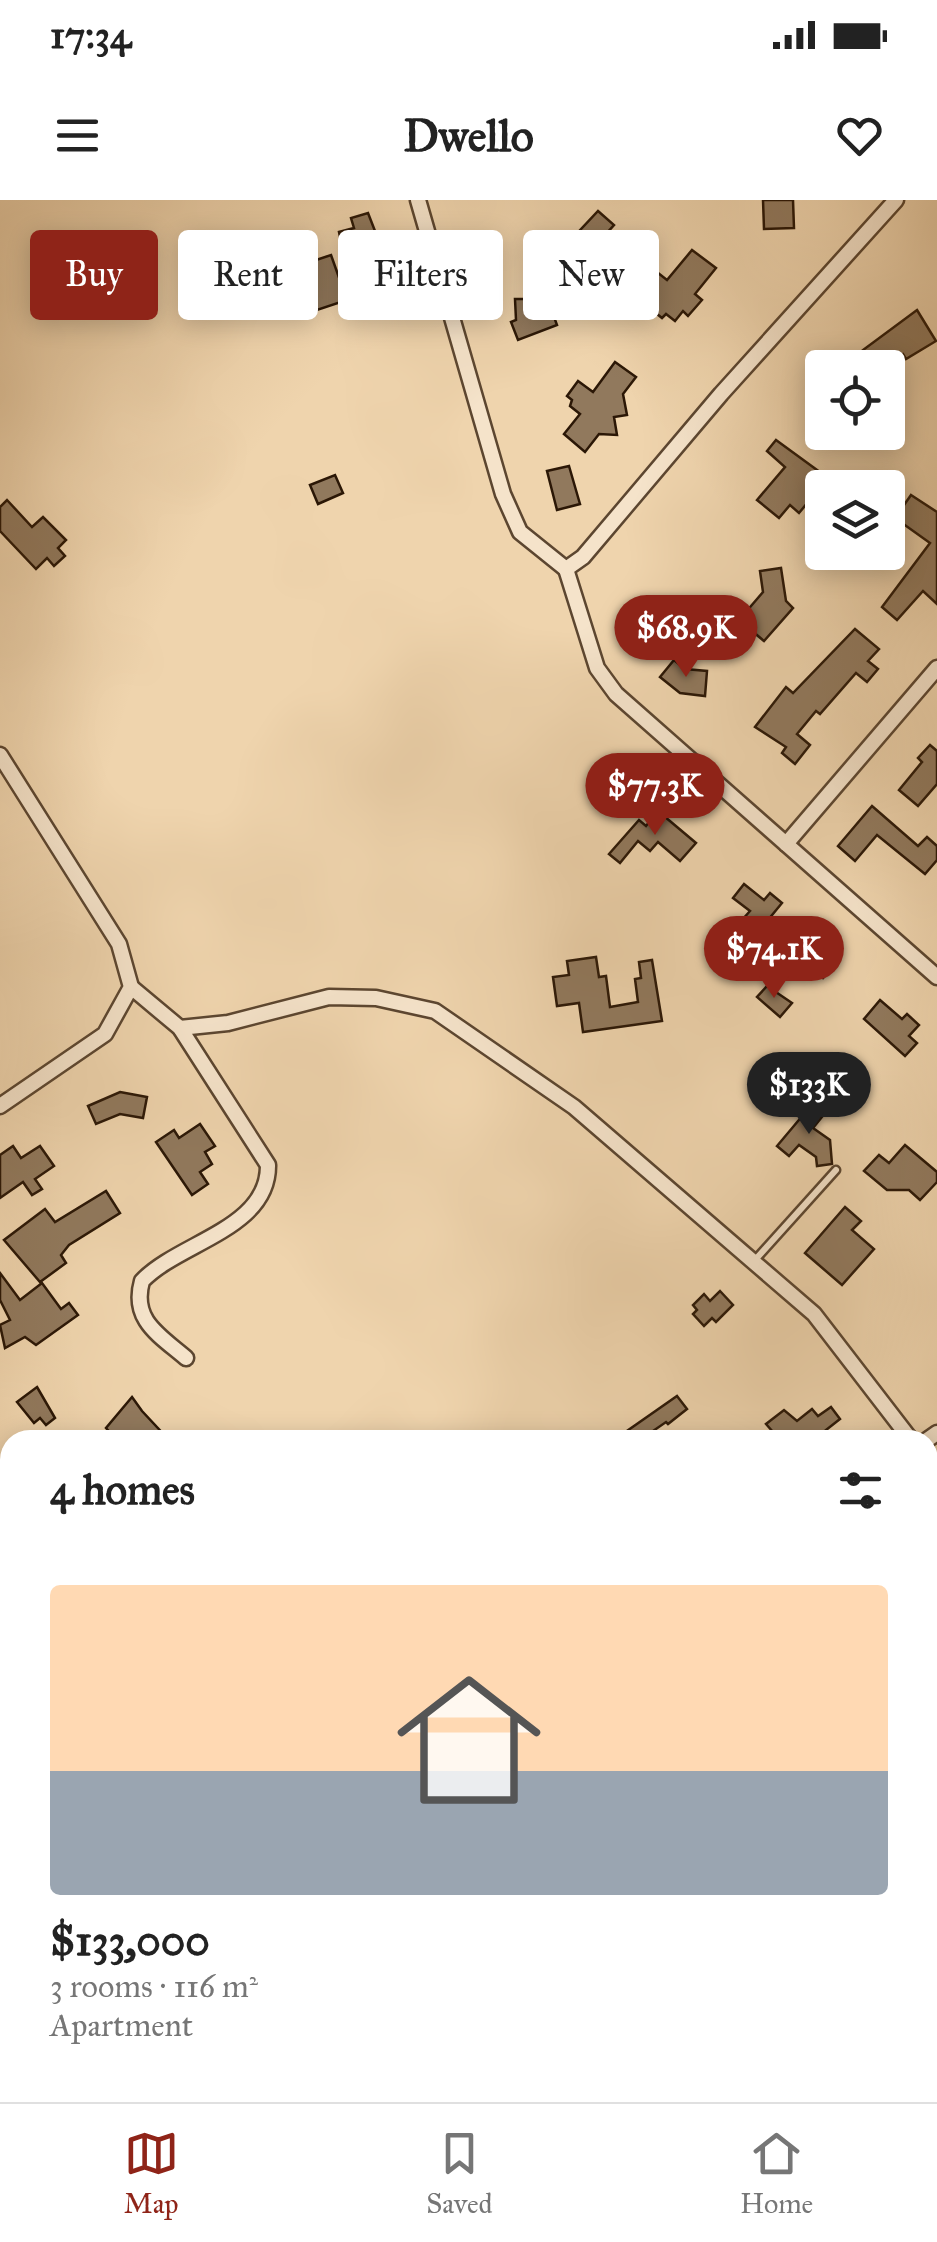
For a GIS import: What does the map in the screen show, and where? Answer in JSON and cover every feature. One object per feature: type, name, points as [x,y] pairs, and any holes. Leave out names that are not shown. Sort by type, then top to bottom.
[{"type":"street","points":[[418,200],[502,494],[520,532],[566,569],[597,668],[616,694],[937,977]]},
{"type":"street","points":[[566,569],[583,556],[720,394],[896,200]]},
{"type":"street","points":[[786,844],[937,668]]},
{"type":"street","points":[[0,755],[119,944],[132,987],[180,1028],[265,1154],[268,1178],[258,1201],[245,1214],[142,1281],[139,1312],[146,1324],[186,1358]]},
{"type":"street","points":[[0,1106],[105,1034],[132,987]]},
{"type":"street","points":[[180,1028],[228,1022],[329,997],[376,998],[435,1011],[574,1106],[828,1327],[904,1430]]},
{"type":"lane","points":[[754,1261],[836,1170]]},
{"type":"building","points":[[763,200],[793,200],[794,228],[764,229]]},
{"type":"building","points":[[598,211],[614,225],[609,230],[580,230]]},
{"type":"building","points":[[368,213],[375,230],[346,230],[354,228],[351,218]]},
{"type":"building","points":[[692,250],[716,268],[695,294],[702,300],[688,316],[683,311],[675,321],[666,314],[662,318],[659,316],[659,274],[667,280]]},
{"type":"building","points":[[331,255],[338,275],[338,303],[318,310],[318,259]]},
{"type":"building","points":[[515,299],[523,299],[523,320],[555,320],[557,325],[518,340],[511,322],[516,320]]},
{"type":"building","points":[[917,310],[936,341],[906,359],[905,350],[863,350]]},
{"type":"building","points":[[615,362],[636,377],[623,394],[627,415],[614,417],[617,435],[599,434],[585,452],[564,434],[580,414],[570,406],[572,400],[567,396],[578,381],[593,392]]},
{"type":"building","points":[[776,440],[817,470],[805,470],[805,506],[799,513],[790,505],[779,518],[757,500],[785,467],[767,451]]},
{"type":"building","points":[[569,466],[580,504],[557,510],[547,471]]},
{"type":"building","points":[[335,475],[343,493],[318,504],[310,485]]},
{"type":"building","points":[[911,495],[937,512],[937,604],[923,591],[897,620],[882,607],[930,543],[905,525],[905,504]]},
{"type":"building","points":[[7,500],[32,527],[43,517],[66,540],[58,548],[65,556],[54,566],[47,558],[36,569],[0,531],[0,507]]},
{"type":"building","points":[[781,568],[786,601],[793,608],[764,641],[739,620],[763,592],[760,571]]},
{"type":"building","points":[[855,629],[879,649],[868,661],[878,669],[867,682],[856,673],[820,714],[816,711],[797,734],[810,745],[795,764],[782,753],[786,747],[755,727],[786,687],[793,693]]},
{"type":"building","points":[[674,660],[685,669],[707,671],[705,696],[680,693],[660,677]]},
{"type":"building","points":[[930,745],[937,751],[937,784],[918,806],[899,790],[922,762],[918,758]]},
{"type":"building","points":[[872,806],[918,846],[927,837],[937,846],[937,860],[925,874],[877,835],[855,861],[838,846]]},
{"type":"building","points":[[658,811],[696,843],[680,861],[658,842],[650,851],[638,841],[620,863],[609,854],[639,820],[646,826]]},
{"type":"building","points":[[744,884],[764,900],[770,893],[782,903],[758,932],[742,920],[750,911],[733,898]]},
{"type":"building","points":[[814,932],[828,944],[820,953],[835,965],[823,978],[810,967],[805,972],[790,959]]},
{"type":"building","points":[[596,957],[599,977],[606,976],[610,1007],[638,1002],[635,979],[641,978],[639,962],[652,960],[662,1021],[583,1032],[579,1003],[557,1006],[553,977],[569,975],[567,961]]},
{"type":"building","points":[[767,986],[792,1003],[780,1017],[757,997]]},
{"type":"building","points":[[880,1000],[902,1019],[907,1014],[919,1025],[909,1036],[917,1043],[905,1056],[864,1019]]},
{"type":"building","points":[[120,1092],[147,1097],[143,1118],[120,1114],[96,1124],[88,1106]]},
{"type":"building","points":[[814,1102],[826,1112],[813,1128],[830,1140],[832,1164],[817,1166],[816,1157],[799,1145],[789,1156],[777,1146]]},
{"type":"building","points":[[200,1124],[215,1146],[205,1152],[212,1164],[200,1172],[208,1184],[192,1195],[156,1142],[174,1130],[179,1138]]},
{"type":"building","points":[[905,1145],[937,1172],[937,1182],[920,1200],[909,1190],[887,1190],[864,1171],[879,1155],[889,1163]]},
{"type":"building","points":[[13,1146],[21,1158],[40,1146],[54,1166],[35,1179],[42,1189],[32,1195],[23,1182],[0,1198],[0,1155]]},
{"type":"building","points":[[106,1191],[120,1213],[69,1245],[61,1255],[66,1263],[40,1282],[4,1240],[45,1209],[55,1222]]},
{"type":"building","points":[[845,1207],[861,1221],[852,1230],[874,1249],[842,1285],[805,1253]]},
{"type":"building","points":[[0,1273],[20,1300],[42,1283],[61,1309],[69,1303],[78,1315],[36,1345],[25,1337],[5,1348],[0,1325],[10,1320],[0,1300]]},
{"type":"building","points":[[720,1291],[733,1305],[716,1322],[712,1318],[704,1326],[693,1314],[697,1310],[693,1305],[704,1294],[710,1301]]},
{"type":"building","points":[[37,1387],[55,1418],[46,1425],[40,1418],[34,1423],[17,1402]]},
{"type":"building","points":[[677,1396],[687,1409],[654,1430],[628,1430]]},
{"type":"building","points":[[132,1397],[160,1430],[108,1430]]},
{"type":"building","points":[[831,1407],[840,1419],[826,1430],[771,1430],[766,1424],[784,1410],[797,1421],[812,1409],[818,1416]]}]
